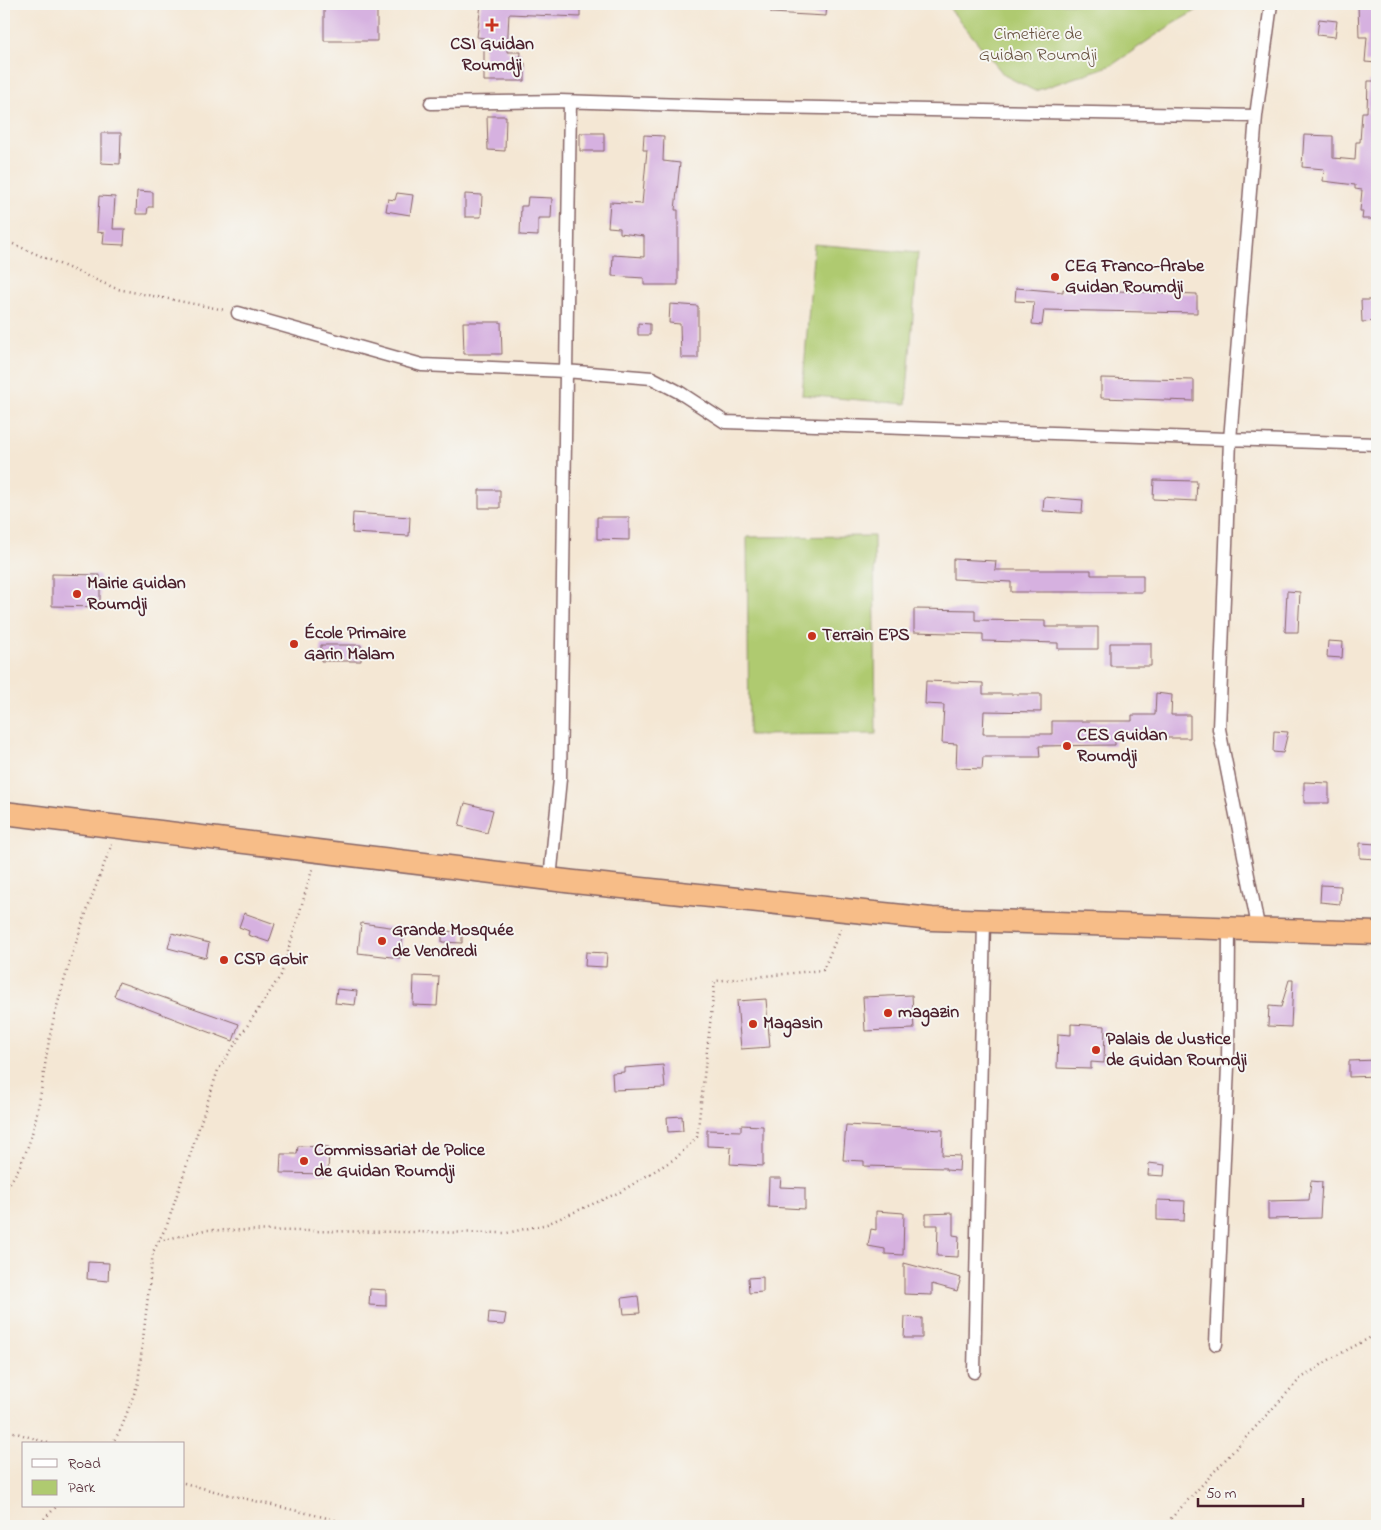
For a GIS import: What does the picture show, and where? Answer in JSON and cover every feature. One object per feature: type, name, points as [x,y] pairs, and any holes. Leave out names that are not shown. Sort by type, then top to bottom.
[{"type":"highway","points":[[4,813],[550,879],[932,920],[1377,933]]},
{"type":"street","points":[[1259,931],[1219,729],[1230,440],[1256,116],[1271,4]]},
{"type":"street","points":[[431,103],[570,102],[1256,116]]},
{"type":"street","points":[[550,879],[560,779],[570,102]]},
{"type":"street","points":[[238,313],[422,365],[565,371],[652,378],[679,392],[725,422],[1377,444]]},
{"type":"street","points":[[974,1372],[984,921]]},
{"type":"street","points":[[1216,1344],[1228,1066],[1229,930]]},
{"type":"path","points":[[4,240],[117,288],[238,313]]},
{"type":"path","points":[[4,1191],[16,1176],[37,1118],[54,1016],[82,919],[119,827]]},
{"type":"path","points":[[113,1442],[121,1429],[138,1383],[153,1252],[167,1226],[218,1070],[280,974],[317,851]]},
{"type":"path","points":[[159,1241],[205,1230],[507,1234],[547,1224],[620,1192],[676,1158],[697,1137],[715,981],[823,970],[849,911]]},
{"type":"path","points":[[1164,1526],[1300,1379],[1332,1358],[1377,1334]]},
{"type":"path","points":[[4,1429],[45,1442]]},
{"type":"path","points":[[185,1483],[252,1502],[292,1508],[360,1526]]},
{"type":"path","points":[[37,1526],[55,1508]]},
{"type":"green space","name":"Cimetière de Guidan Roumdji","points":[[946,4],[1208,4],[1174,23],[1112,65],[1035,91],[1004,75]]},
{"type":"green space","points":[[814,244],[918,253],[906,404],[802,395]]},
{"type":"green space","name":"Terrain EPS","points":[[874,536],[876,734],[749,735],[747,537]]},
{"type":"building","points":[[324,4],[377,4],[377,41],[324,41]]},
{"type":"building","points":[[481,4],[580,4],[580,17],[509,14],[507,52],[521,52],[520,63],[525,63],[525,81],[484,81],[484,38],[477,37]]},
{"type":"building","points":[[771,4],[827,4],[826,16],[771,13]]},
{"type":"building","points":[[1358,4],[1377,4],[1377,63],[1365,62],[1367,37],[1359,37]]},
{"type":"building","points":[[1319,19],[1337,21],[1335,37],[1317,35]]},
{"type":"building","points":[[1368,81],[1377,81],[1375,199],[1377,200],[1377,219],[1362,219],[1363,211],[1360,211],[1362,190],[1355,189],[1355,185],[1323,181],[1324,169],[1302,167],[1304,135],[1333,136],[1333,158],[1355,160],[1356,142],[1360,142],[1362,112],[1367,112]]},
{"type":"building","points":[[487,116],[506,116],[505,151],[488,150]]},
{"type":"building","points":[[101,133],[121,133],[120,164],[101,163]]},
{"type":"building","points":[[580,133],[604,133],[604,151],[580,151]]},
{"type":"building","points":[[644,135],[664,136],[663,161],[680,163],[675,210],[678,210],[678,285],[644,285],[644,278],[612,276],[613,255],[644,257],[644,236],[620,233],[620,228],[608,227],[610,202],[642,204],[647,150],[643,150]]},
{"type":"building","points":[[137,191],[153,192],[153,207],[148,207],[147,214],[136,214]]},
{"type":"building","points":[[397,193],[413,195],[410,215],[386,211],[388,199],[395,200]]},
{"type":"building","points":[[465,194],[482,195],[481,217],[465,217]]},
{"type":"building","points":[[99,196],[115,197],[113,229],[125,229],[124,245],[103,244],[104,233],[97,232]]},
{"type":"building","points":[[528,197],[552,198],[551,218],[538,218],[538,236],[520,235],[521,206],[527,206]]},
{"type":"building","points":[[1016,288],[1063,292],[1063,289],[1197,294],[1197,313],[1044,310],[1042,325],[1032,324],[1034,302],[1015,301]]},
{"type":"building","points":[[1361,300],[1377,300],[1377,321],[1362,322]]},
{"type":"building","points":[[670,304],[698,306],[698,358],[681,358],[680,324],[669,323]]},
{"type":"building","points":[[463,322],[501,322],[502,354],[464,354]]},
{"type":"building","points":[[638,323],[650,324],[650,335],[638,335]]},
{"type":"building","points":[[1101,378],[1194,380],[1194,401],[1101,398]]},
{"type":"building","points":[[1154,480],[1197,481],[1196,501],[1153,499]]},
{"type":"building","points":[[479,490],[500,490],[500,508],[479,508]]},
{"type":"building","points":[[1044,497],[1083,500],[1082,513],[1043,511]]},
{"type":"building","points":[[353,513],[410,517],[409,536],[352,533]]},
{"type":"building","points":[[597,517],[629,517],[629,540],[597,539]]},
{"type":"building","points":[[953,559],[996,561],[995,570],[1091,570],[1091,575],[1143,575],[1143,592],[1011,592],[1011,582],[953,579]]},
{"type":"building","points":[[52,574],[100,575],[100,607],[52,606]]},
{"type":"building","points":[[1287,591],[1300,592],[1298,632],[1285,632]]},
{"type":"building","points":[[914,609],[975,610],[975,620],[1045,621],[1045,627],[1098,627],[1098,649],[1058,649],[1058,643],[983,641],[983,634],[914,632]]},
{"type":"building","points":[[1328,641],[1343,642],[1342,658],[1327,657]]},
{"type":"building","points":[[1110,643],[1151,643],[1151,666],[1110,666]]},
{"type":"building","points":[[321,645],[361,645],[361,661],[321,661]]},
{"type":"building","points":[[926,681],[983,683],[983,694],[1041,694],[1041,712],[984,711],[983,734],[1052,734],[1052,721],[1132,721],[1132,715],[1155,715],[1156,693],[1172,695],[1171,715],[1190,715],[1190,738],[1115,738],[1115,745],[1039,746],[1040,757],[983,757],[982,769],[956,768],[957,744],[942,743],[944,705],[925,704]]},
{"type":"building","points":[[1274,731],[1288,732],[1283,753],[1273,752]]},
{"type":"building","points":[[1304,782],[1329,783],[1329,803],[1304,803]]},
{"type":"building","points":[[465,803],[493,810],[487,833],[459,826]]},
{"type":"building","points":[[1360,843],[1377,844],[1377,859],[1360,858]]},
{"type":"building","points":[[1321,885],[1341,886],[1340,904],[1320,902]]},
{"type":"building","points":[[244,913],[275,924],[269,942],[248,935],[249,931],[239,927]]},
{"type":"building","points":[[361,923],[404,929],[400,958],[358,953]]},
{"type":"building","points":[[442,931],[462,932],[462,943],[442,942]]},
{"type":"building","points":[[172,933],[209,943],[206,958],[168,948]]},
{"type":"building","points":[[586,952],[607,953],[606,967],[585,966]]},
{"type":"building","points":[[414,976],[439,977],[437,1006],[413,1005]]},
{"type":"building","points":[[1289,980],[1293,980],[1291,1027],[1268,1026],[1269,1006],[1281,1007]]},
{"type":"building","points":[[119,982],[239,1024],[233,1041],[114,996]]},
{"type":"building","points":[[337,989],[357,991],[355,1005],[335,1003]]},
{"type":"building","name":"magazin","points":[[912,995],[914,1029],[865,1031],[863,997]]},
{"type":"building","name":"Magasin","points":[[766,999],[770,1047],[741,1049],[737,1001]]},
{"type":"building","points":[[1071,1024],[1105,1026],[1104,1063],[1091,1062],[1091,1069],[1057,1068],[1058,1034],[1071,1035]]},
{"type":"building","points":[[1377,1060],[1377,1076],[1349,1077],[1349,1061]]},
{"type":"building","points":[[663,1065],[665,1088],[613,1090],[612,1073],[624,1072],[624,1068]]},
{"type":"building","points":[[682,1116],[683,1131],[668,1132],[667,1117]]},
{"type":"building","points":[[741,1125],[763,1126],[763,1166],[730,1164],[731,1147],[707,1146],[707,1130],[741,1131]]},
{"type":"building","points":[[846,1125],[943,1130],[942,1155],[960,1156],[959,1171],[946,1170],[946,1168],[864,1166],[864,1161],[843,1160]]},
{"type":"building","points":[[298,1146],[329,1147],[328,1174],[280,1173],[281,1154],[297,1154]]},
{"type":"building","points":[[1149,1163],[1165,1165],[1164,1176],[1148,1175]]},
{"type":"building","points":[[769,1178],[781,1178],[780,1187],[805,1188],[805,1209],[768,1207]]},
{"type":"building","points":[[1311,1181],[1322,1182],[1320,1218],[1268,1219],[1268,1201],[1309,1200]]},
{"type":"building","points":[[1157,1200],[1185,1201],[1184,1221],[1157,1220]]},
{"type":"building","points":[[876,1211],[904,1213],[903,1255],[885,1254],[885,1249],[868,1246],[871,1229],[876,1230]]},
{"type":"building","points":[[953,1213],[953,1235],[959,1236],[958,1257],[937,1256],[938,1225],[926,1225],[926,1214]]},
{"type":"building","points":[[88,1262],[109,1263],[108,1281],[87,1279]]},
{"type":"building","points":[[904,1263],[961,1278],[957,1291],[932,1284],[932,1295],[904,1294]]},
{"type":"building","points":[[763,1277],[763,1292],[749,1293],[748,1278]]},
{"type":"building","points":[[370,1289],[386,1290],[386,1306],[369,1305]]},
{"type":"building","points":[[638,1296],[640,1313],[624,1314],[622,1298]]},
{"type":"building","points":[[489,1312],[506,1314],[504,1325],[488,1324]]},
{"type":"building","points":[[905,1317],[922,1318],[922,1338],[904,1338]]},
{"type":"place","name":"CSI Guidan Roumdji","points":[[492,25]]},
{"type":"place","name":"CEG Franco-Arabe Guidan Roumdji","points":[[1055,277]]},
{"type":"place","name":"Mairie Guidan Roumdji","points":[[77,594]]},
{"type":"place","name":"Terrain EPS","points":[[812,636]]},
{"type":"place","name":"École Primaire Garin Malam","points":[[294,644]]},
{"type":"place","name":"CES Guidan Roumdji","points":[[1067,746]]},
{"type":"place","name":"Grande Mosquée de Vendredi","points":[[382,941]]},
{"type":"place","name":"CSP Gobir","points":[[224,960]]},
{"type":"place","name":"magazin","points":[[888,1013]]},
{"type":"place","name":"Magasin","points":[[753,1024]]},
{"type":"place","name":"Palais de Justice de Guidan Roumdji","points":[[1096,1050]]},
{"type":"place","name":"Commissariat de Police de Guidan Roumdji","points":[[304,1161]]}]
